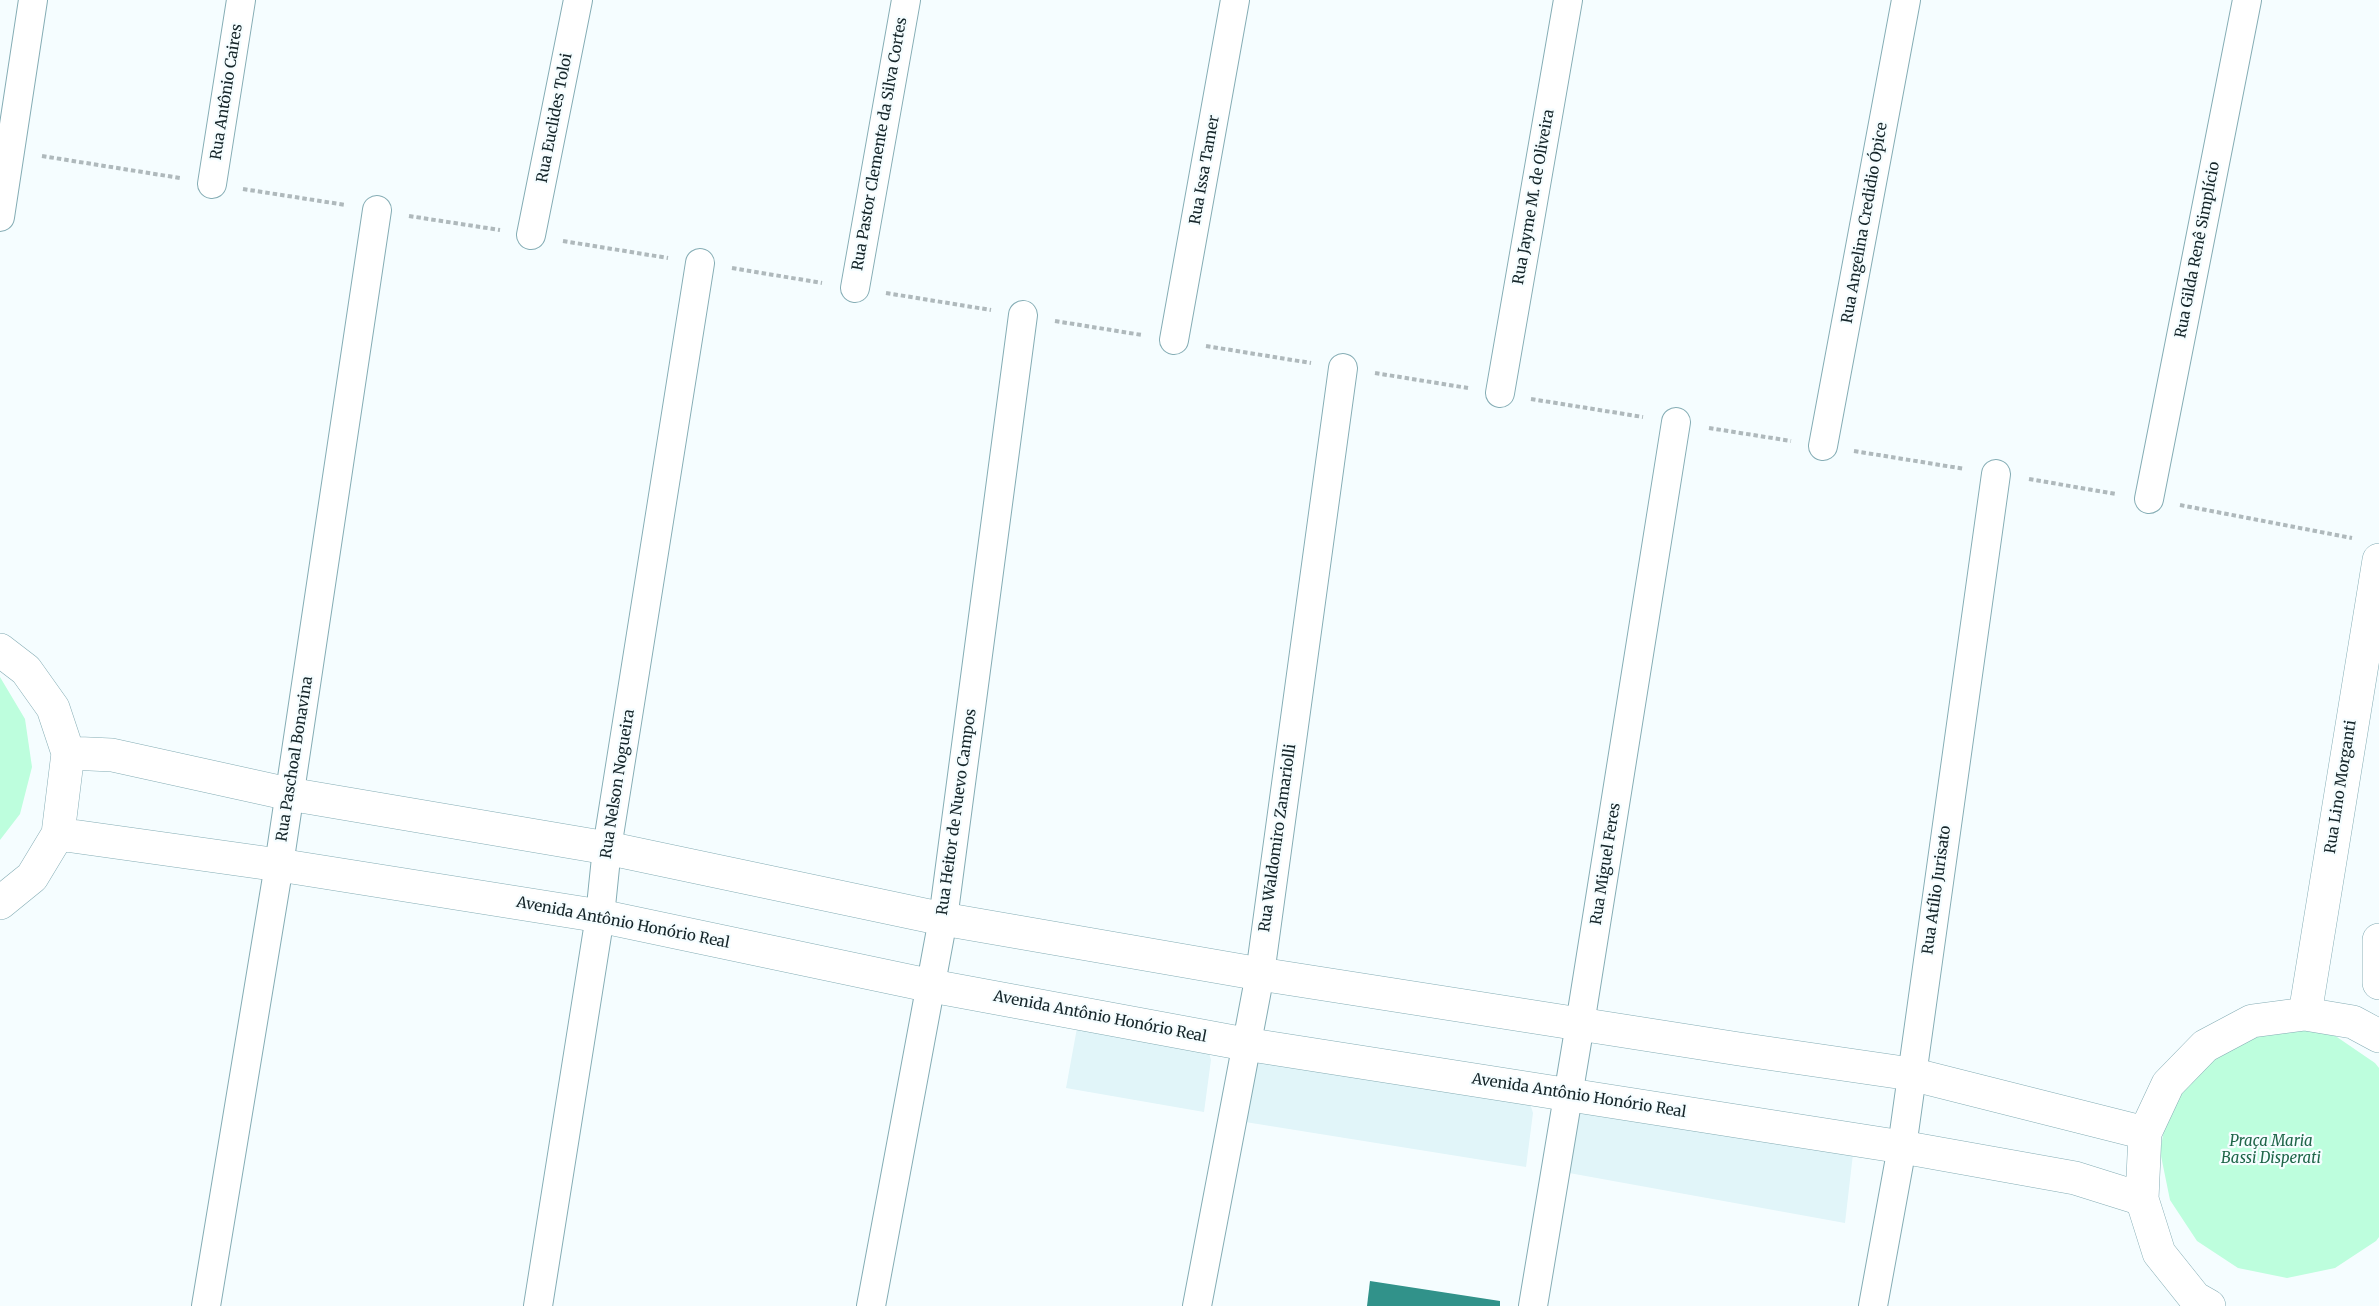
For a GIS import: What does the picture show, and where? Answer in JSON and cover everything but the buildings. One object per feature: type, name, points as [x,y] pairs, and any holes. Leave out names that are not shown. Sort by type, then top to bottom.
[{"type":"street","points":[[0,217],[33,0]]},
{"type":"street","name":"Rua Antônio Caires","points":[[212,184],[241,0]]},
{"type":"street","name":"Rua Euclides Toloi","points":[[531,235],[578,0]]},
{"type":"street","name":"Rua Pastor Clemente da Silva Cortes","points":[[855,288],[906,0]]},
{"type":"street","name":"Rua Issa Tamer","points":[[1174,340],[1235,0]]},
{"type":"street","name":"Rua Jayme M. de Oliveira","points":[[1500,393],[1568,0]]},
{"type":"street","name":"Rua Angelina Credidio Ópice","points":[[1823,446],[1906,0]]},
{"type":"street","name":"Rua Gilda Renê Simplício","points":[[2149,499],[2247,0]]},
{"type":"street","name":"Rua Paschoal Bonavina","points":[[206,1306],[279,865],[377,210]]},
{"type":"street","name":"Rua Nelson Nogueira","points":[[538,1306],[600,916],[607,848],[700,263]]},
{"type":"street","name":"Rua Heitor de Nuevo Campos","points":[[871,1306],[944,919],[1023,315]]},
{"type":"street","name":"Rua Waldomiro Zamariolli","points":[[1197,1306],[1260,974],[1343,368]]},
{"type":"street","name":"Rua Miguel Feres","points":[[1533,1306],[1676,422]]},
{"type":"street","name":"Rua Atílio Jurisato","points":[[1873,1306],[1902,1147],[1996,474]]},
{"type":"street","name":"Rua Lino Morganti","points":[[2305,1014],[2379,560]]},
{"type":"street","points":[[0,650],[26,670],[53,708],[68,753],[58,834],[32,877],[0,903]]},
{"type":"street","points":[[68,753],[112,755],[289,794],[607,848],[944,919],[1260,974],[1911,1074],[2145,1132]]},
{"type":"street","name":"Avenida Antônio Honório Real","points":[[58,834],[279,865],[600,916],[932,986],[1245,1044],[1902,1147],[2075,1178],[2142,1198]]},
{"type":"street","points":[[2379,940],[2379,983]]},
{"type":"street","points":[[2209,1306],[2195,1298],[2159,1253],[2142,1198],[2145,1132],[2168,1084],[2205,1046],[2252,1021],[2305,1014],[2353,1022],[2379,1036]]},
{"type":"shaded area","points":[[1079,1017],[1207,1046],[1211,1060],[1204,1112],[1066,1088]]},
{"type":"shaded area","points":[[1246,1059],[1529,1100],[1533,1113],[1526,1167],[1239,1121]]},
{"type":"shaded area","points":[[1566,1109],[1853,1154],[1845,1223],[1558,1171]]},
{"type":"green space","points":[[0,677],[25,719],[32,767],[20,814],[0,840]]},
{"type":"green space","name":"Praça Maria Bassi Disperati","points":[[2286,1025],[2334,1035],[2379,1068],[2379,1237],[2335,1268],[2287,1278],[2238,1268],[2197,1241],[2170,1200],[2160,1151],[2169,1103],[2238,1035]]}]
